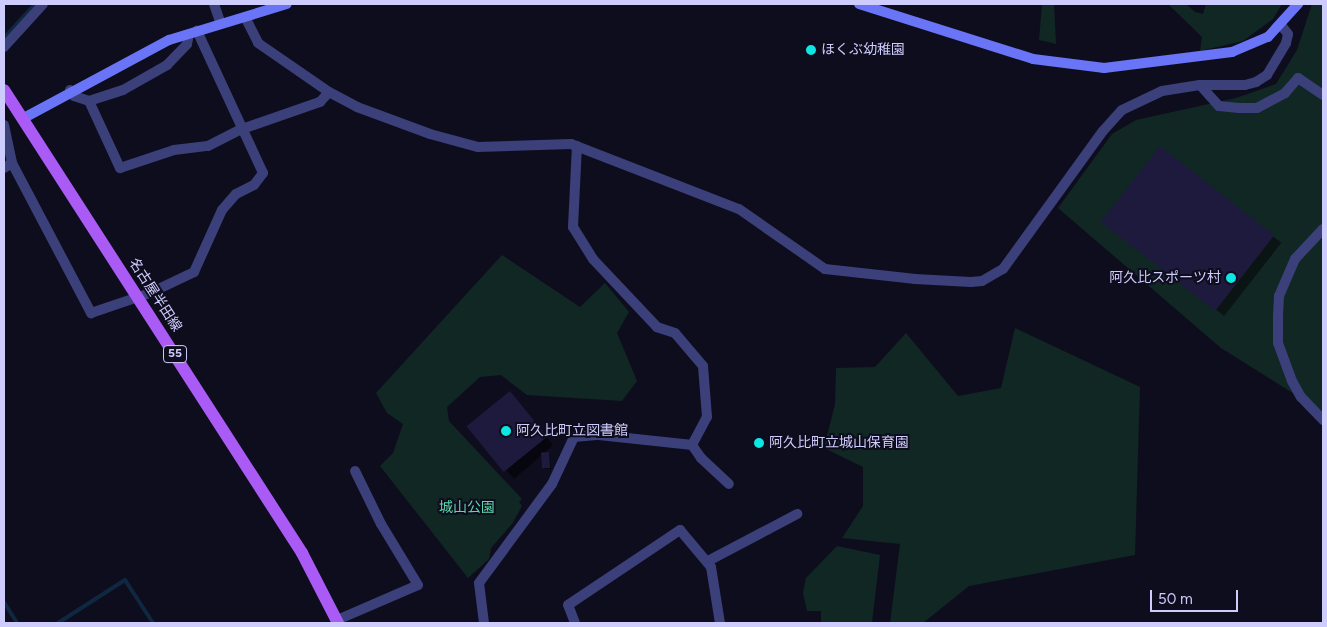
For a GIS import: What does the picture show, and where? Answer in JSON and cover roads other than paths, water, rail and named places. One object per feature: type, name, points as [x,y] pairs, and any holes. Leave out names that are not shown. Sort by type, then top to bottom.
[{"type":"main road","name":"名古屋半田線","points":[[4,90],[302,553],[337,622]]},
{"type":"street","points":[[4,47],[43,4]]},
{"type":"street","points":[[214,4],[221,24]]},
{"type":"street","points":[[22,119],[70,90],[169,40],[287,4]]},
{"type":"street","points":[[859,4],[1033,59],[1087,68],[1130,66],[1232,52],[1268,37],[1282,25],[1298,4]]},
{"type":"street","points":[[245,17],[258,43],[329,92],[357,107],[461,145],[577,146],[740,209],[825,268],[915,280],[971,282],[993,275],[1014,257],[1102,131],[1122,110],[1162,91],[1200,85],[1245,85],[1267,75],[1286,43],[1288,34],[1282,25]]},
{"type":"street","points":[[70,90],[74,96],[89,101],[123,90],[167,65],[188,44],[193,33]]},
{"type":"street","points":[[4,125],[8,166],[90,312],[139,298],[194,272],[222,210],[236,194],[254,185],[263,173],[193,33]]},
{"type":"street","points":[[1200,85],[1218,106],[1239,108],[1257,108],[1285,93],[1298,78],[1323,95]]},
{"type":"street","points":[[89,101],[120,168],[174,150],[208,146],[242,129],[320,102],[329,92]]},
{"type":"street","points":[[577,146],[573,227],[584,248],[657,327],[674,333],[703,366],[708,417],[692,445]]},
{"type":"street","points":[[1323,229],[1295,259],[1285,279],[1279,296],[1278,334],[1292,381],[1301,397],[1323,420]]},
{"type":"street","points":[[484,623],[479,583],[552,484],[574,437],[599,435],[692,445],[701,458],[729,484]]},
{"type":"street","points":[[337,622],[418,585],[381,524],[355,471]]},
{"type":"street","points":[[708,561],[797,514]]},
{"type":"street","points":[[575,623],[568,605],[680,530],[708,561],[714,580],[720,623]]},
{"type":"waterway","points":[[4,38],[35,4]]},
{"type":"waterway","points":[[58,623],[125,580],[153,623]]},
{"type":"waterway","points":[[4,602],[17,623]]},
{"type":"place","name":"ほくぶ幼稚園","points":[[811,50]]},
{"type":"place","name":"阿久比スポーツ村","points":[[1231,278]]},
{"type":"place","name":"阿久比町立図書館","points":[[506,431]]},
{"type":"place","name":"阿久比町立城山保育園","points":[[759,443]]},
{"type":"park label","name":"城山公園","points":[[467,508]]}]
